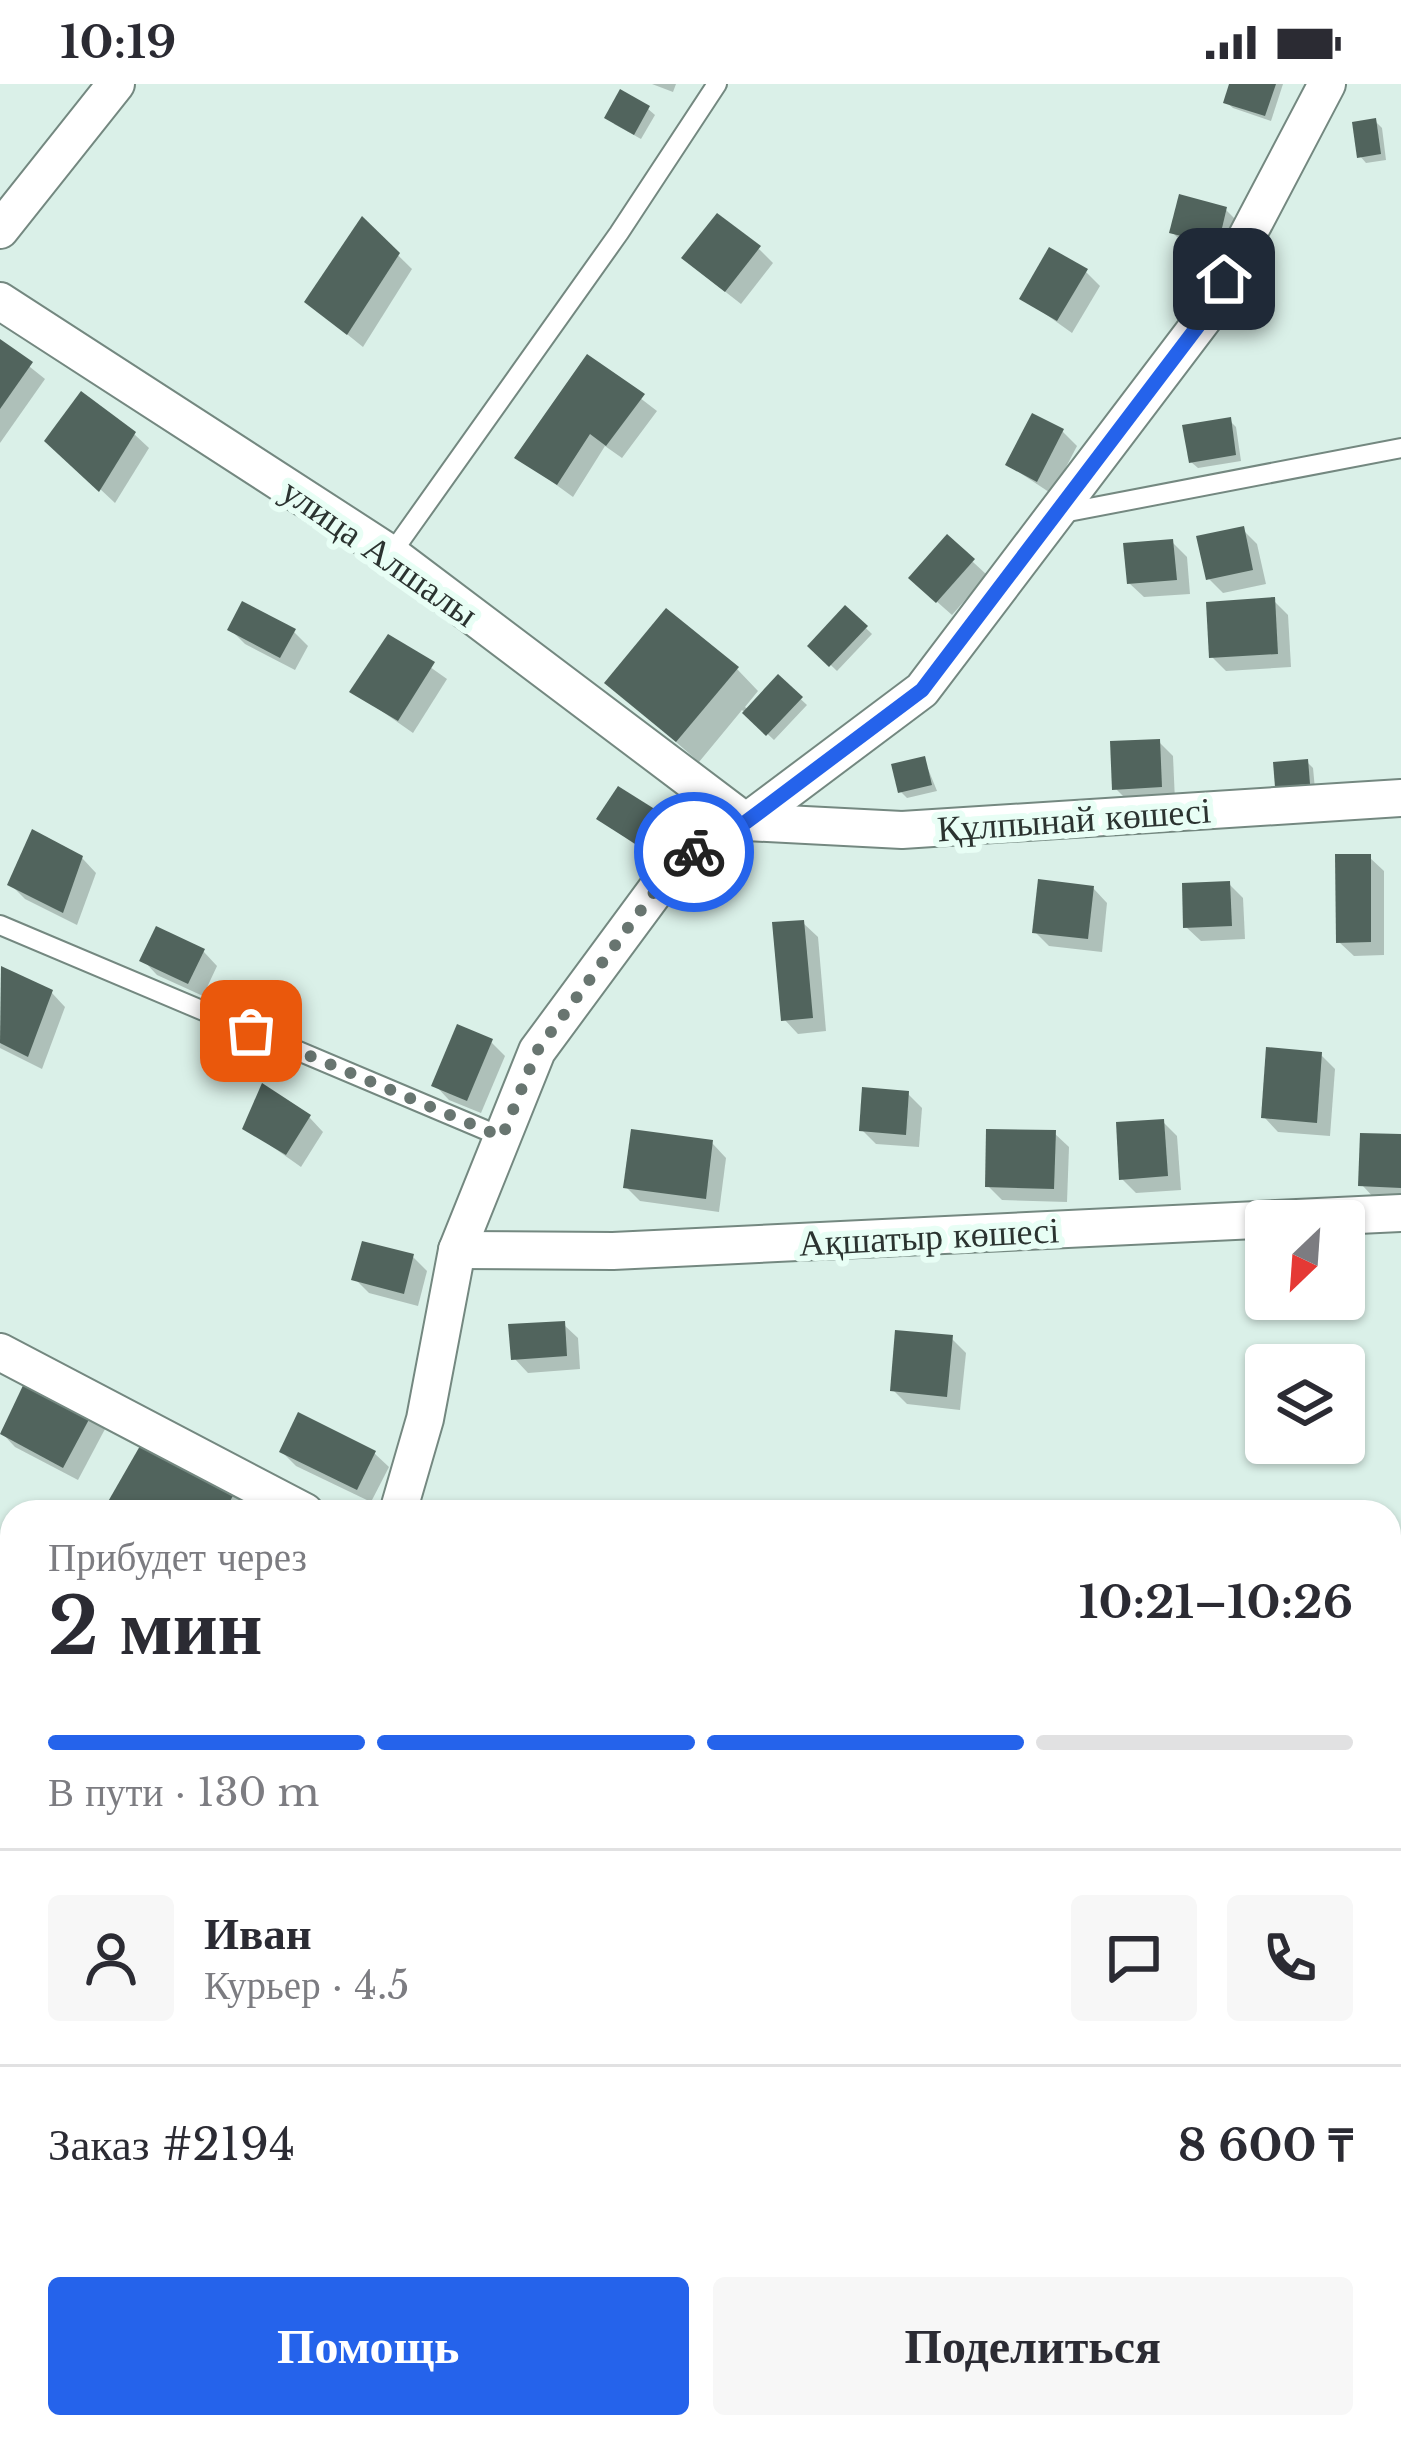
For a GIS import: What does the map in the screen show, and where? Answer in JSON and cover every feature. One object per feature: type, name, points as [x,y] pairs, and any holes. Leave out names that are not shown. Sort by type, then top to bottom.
[{"type":"street","points":[[0,230],[116,84]]},
{"type":"street","points":[[402,1500],[425,1420],[457,1250],[537,1051],[675,864],[746,822],[922,690],[1204,318],[1327,84]]},
{"type":"street","name":"улица Алшалы","points":[[0,301],[391,554],[746,822]]},
{"type":"street","name":"Құлпынай көшесі","points":[[746,822],[902,830],[1401,798]]},
{"type":"street","name":"Ақшатыр көшесі","points":[[457,1250],[613,1251],[1401,1213]]},
{"type":"street","points":[[0,1352],[281,1500]]},
{"type":"lane","points":[[391,554],[619,233],[716,84]]},
{"type":"lane","points":[[1058,514],[1401,448]]},
{"type":"lane","points":[[0,925],[502,1137]]},
{"type":"building","points":[[1229,84],[1276,84],[1265,116],[1223,103]]},
{"type":"building","points":[[620,89],[650,106],[634,135],[604,118]]},
{"type":"building","points":[[1376,118],[1381,154],[1357,158],[1352,122]]},
{"type":"building","points":[[1179,194],[1227,207],[1218,245],[1169,233]]},
{"type":"building","points":[[717,213],[761,246],[725,292],[681,258]]},
{"type":"building","points":[[362,216],[400,253],[347,335],[304,302]]},
{"type":"building","points":[[1049,247],[1088,269],[1057,321],[1019,299]]},
{"type":"building","points":[[0,339],[33,362],[0,409]]},
{"type":"building","points":[[587,354],[645,394],[606,446],[590,434],[557,485],[514,458]]},
{"type":"building","points":[[81,391],[136,432],[99,492],[44,441]]},
{"type":"building","points":[[1032,413],[1064,429],[1037,482],[1005,465]]},
{"type":"building","points":[[1231,417],[1236,455],[1189,463],[1182,425]]},
{"type":"building","points":[[1244,526],[1253,570],[1206,580],[1196,536]]},
{"type":"building","points":[[947,534],[975,559],[936,603],[908,578]]},
{"type":"building","points":[[1173,539],[1177,580],[1127,584],[1123,543]]},
{"type":"building","points":[[1275,597],[1278,654],[1209,658],[1206,602]]},
{"type":"building","points":[[242,601],[296,629],[280,658],[227,630]]},
{"type":"building","points":[[845,605],[868,626],[829,667],[807,646]]},
{"type":"building","points":[[666,608],[739,667],[676,742],[604,683]]},
{"type":"building","points":[[388,634],[435,662],[398,721],[349,692]]},
{"type":"building","points":[[778,674],[803,697],[766,736],[742,713]]},
{"type":"building","points":[[1160,739],[1162,787],[1112,790],[1110,741]]},
{"type":"building","points":[[925,756],[932,785],[898,793],[891,764]]},
{"type":"building","points":[[1308,759],[1310,784],[1275,787],[1273,762]]},
{"type":"building","points":[[618,786],[661,813],[640,847],[596,819]]},
{"type":"building","points":[[32,829],[83,856],[63,913],[7,885]]},
{"type":"building","points":[[1335,854],[1371,854],[1371,942],[1336,943]]},
{"type":"building","points":[[1038,879],[1094,886],[1088,939],[1032,933]]},
{"type":"building","points":[[1230,881],[1232,926],[1183,928],[1182,883]]},
{"type":"building","points":[[804,920],[813,1018],[781,1021],[772,922]]},
{"type":"building","points":[[156,926],[205,949],[188,984],[139,961]]},
{"type":"building","points":[[1,966],[53,990],[28,1057],[0,1043]]},
{"type":"building","points":[[457,1024],[493,1039],[467,1101],[431,1086]]},
{"type":"building","points":[[1266,1047],[1322,1052],[1317,1123],[1261,1118]]},
{"type":"building","points":[[262,1083],[311,1115],[286,1155],[242,1129]]},
{"type":"building","points":[[862,1087],[909,1091],[906,1135],[859,1131]]},
{"type":"building","points":[[1164,1119],[1168,1176],[1119,1180],[1116,1122]]},
{"type":"building","points":[[631,1129],[713,1140],[706,1199],[623,1188]]},
{"type":"building","points":[[986,1129],[1056,1130],[1054,1189],[985,1187]]},
{"type":"building","points":[[1360,1133],[1401,1134],[1401,1188],[1358,1186]]},
{"type":"building","points":[[362,1241],[414,1254],[404,1294],[351,1280]]},
{"type":"building","points":[[565,1321],[567,1356],[511,1360],[508,1324]]},
{"type":"building","points":[[895,1330],[953,1335],[947,1397],[890,1391]]},
{"type":"building","points":[[27,1377],[93,1412],[63,1468],[0,1434]]},
{"type":"building","points":[[298,1412],[376,1451],[357,1490],[279,1452]]},
{"type":"building","points":[[148,1432],[239,1485],[231,1500],[109,1500]]},
{"type":"way so far","points":[[251,1031],[502,1137],[537,1051],[675,864],[694,852]]},
{"type":"route","points":[[694,852],[746,822],[922,690],[1204,318],[1224,279]]}]
